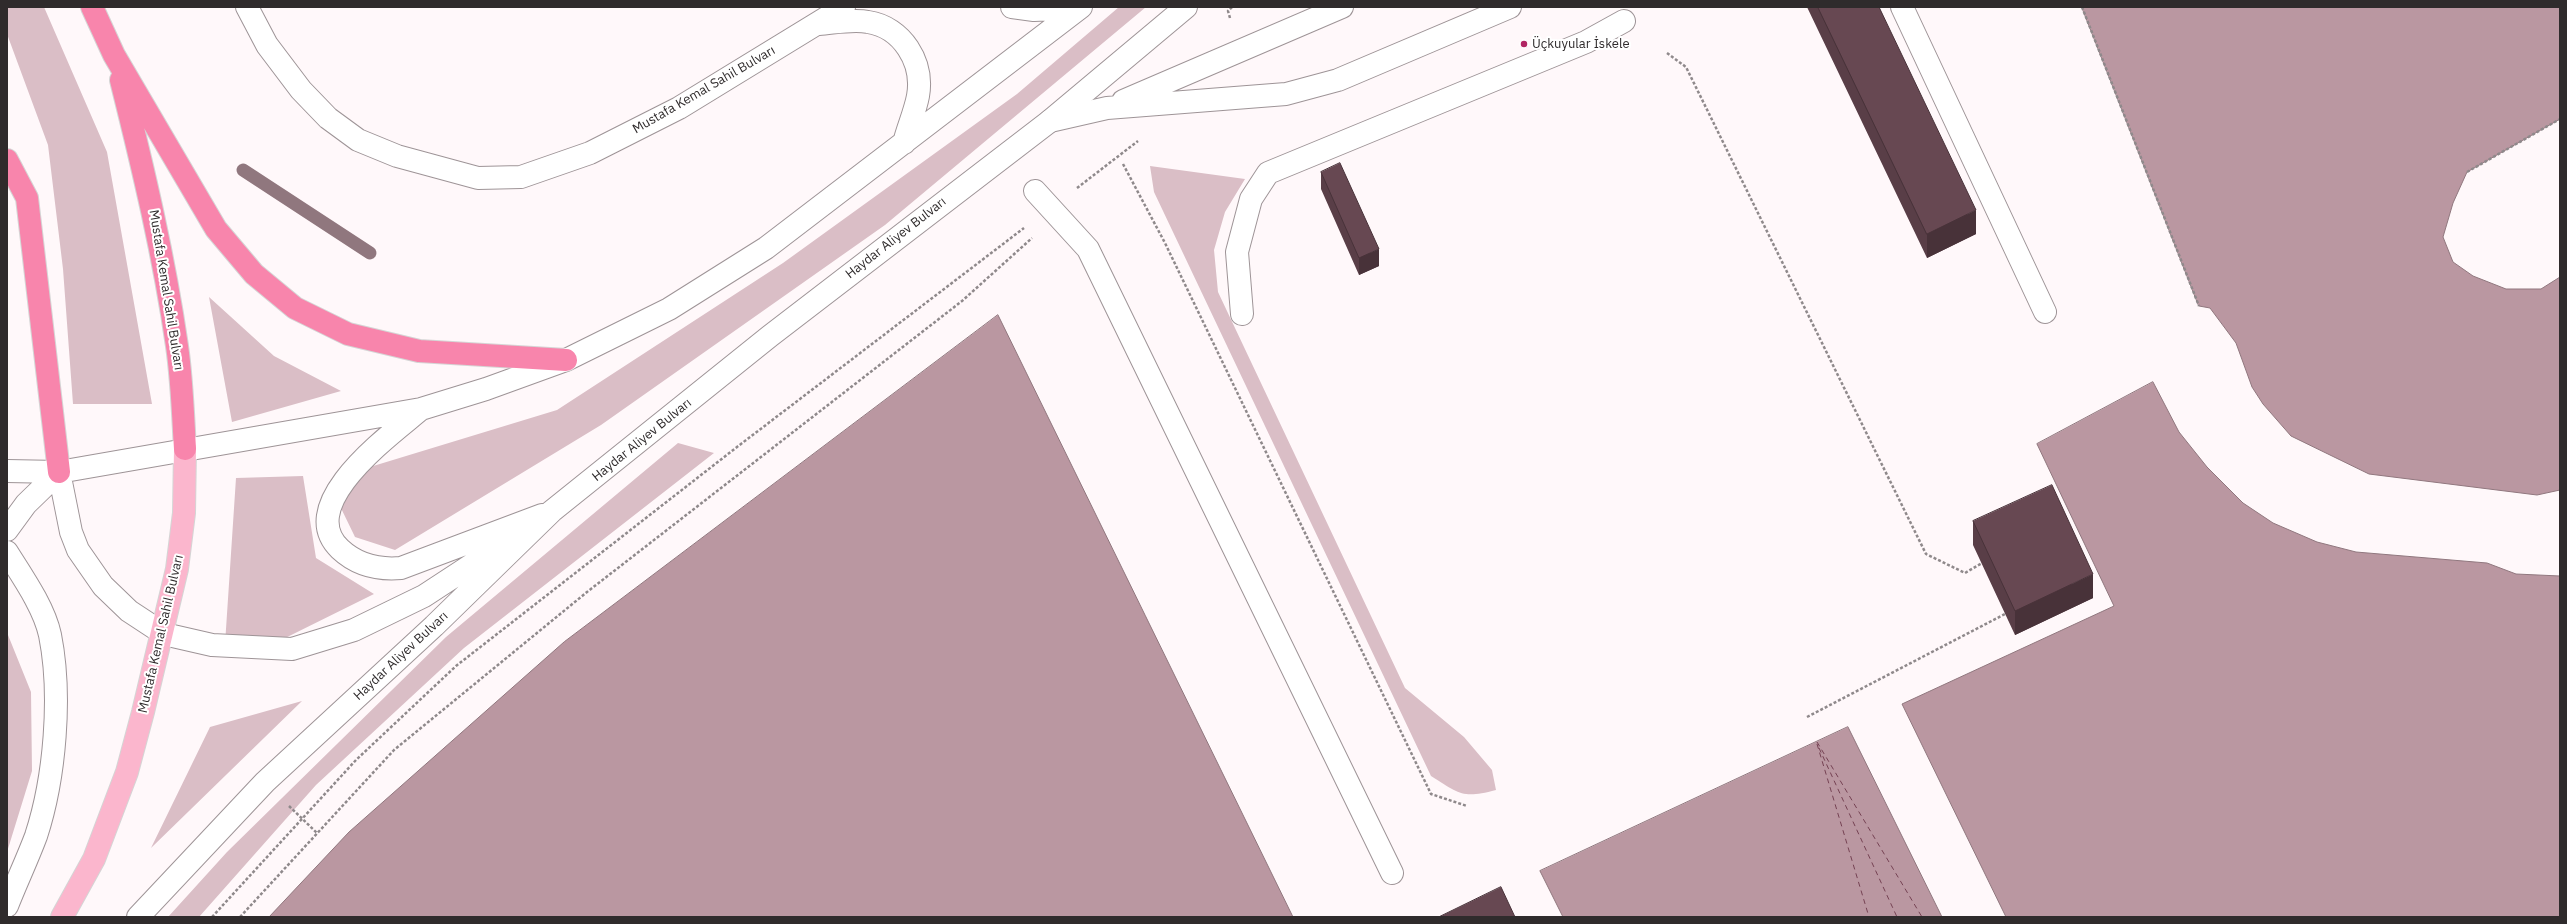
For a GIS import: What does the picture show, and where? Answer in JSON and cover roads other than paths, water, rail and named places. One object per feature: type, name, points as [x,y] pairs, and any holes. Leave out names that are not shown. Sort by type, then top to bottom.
[{"type":"highway","points":[[92,7],[114,55],[216,229],[254,274],[295,308],[348,334],[419,351],[566,360]]},
{"type":"highway","name":"Mustafa Kemal Sahil Bulvarı","points":[[114,55],[152,203],[168,286],[177,348],[185,449]]},
{"type":"highway","points":[[7,160],[27,198],[59,472]]},
{"type":"main road","name":"Mustafa Kemal Sahil Bulvarı","points":[[247,7],[267,45],[301,90],[334,122],[358,140],[397,156],[478,178],[521,177],[590,153],[679,108],[844,7]]},
{"type":"main road","points":[[1012,7],[1034,10],[1080,8]]},
{"type":"main road","name":"Haydar Aliyev Bulvarı","points":[[138,917],[264,782],[434,626],[552,511],[770,336],[1050,121],[1186,7]]},
{"type":"main road","points":[[1107,108],[1342,7]]},
{"type":"main road","points":[[1050,121],[1107,108],[1286,94],[1338,80],[1510,7]]},
{"type":"main road","points":[[1902,7],[2045,312]]},
{"type":"main road","points":[[7,471],[59,472],[421,408],[486,389],[566,360],[669,309],[766,248],[1080,8]]},
{"type":"main road","points":[[818,24],[867,21],[890,28],[907,44],[918,70],[918,95],[904,142]]},
{"type":"main road","points":[[1242,314],[1237,252],[1251,199],[1268,173],[1576,47],[1624,21]]},
{"type":"main road","points":[[1036,191],[1088,249],[1392,873]]},
{"type":"main road","points":[[421,408],[355,466],[341,483],[333,499],[328,517],[330,532],[337,546],[347,556],[363,564],[382,570],[401,568],[552,511]]},
{"type":"main road","name":"Mustafa Kemal Sahil Bulvarı","points":[[62,917],[94,859],[127,772],[164,634],[177,569],[184,513],[185,449]]},
{"type":"main road","points":[[7,530],[26,504],[59,472]]},
{"type":"main road","points":[[59,472],[71,532],[78,550],[103,586],[129,611],[164,634],[212,645],[292,648],[354,630],[424,596],[552,511]]},
{"type":"main road","points":[[7,552],[30,588],[50,634],[55,676],[54,754],[36,835],[7,906]]},
{"type":"waterway","points":[[243,170],[370,253]]},
{"type":"place","name":"Üçkuyular İskele","points":[[1524,44]]}]
